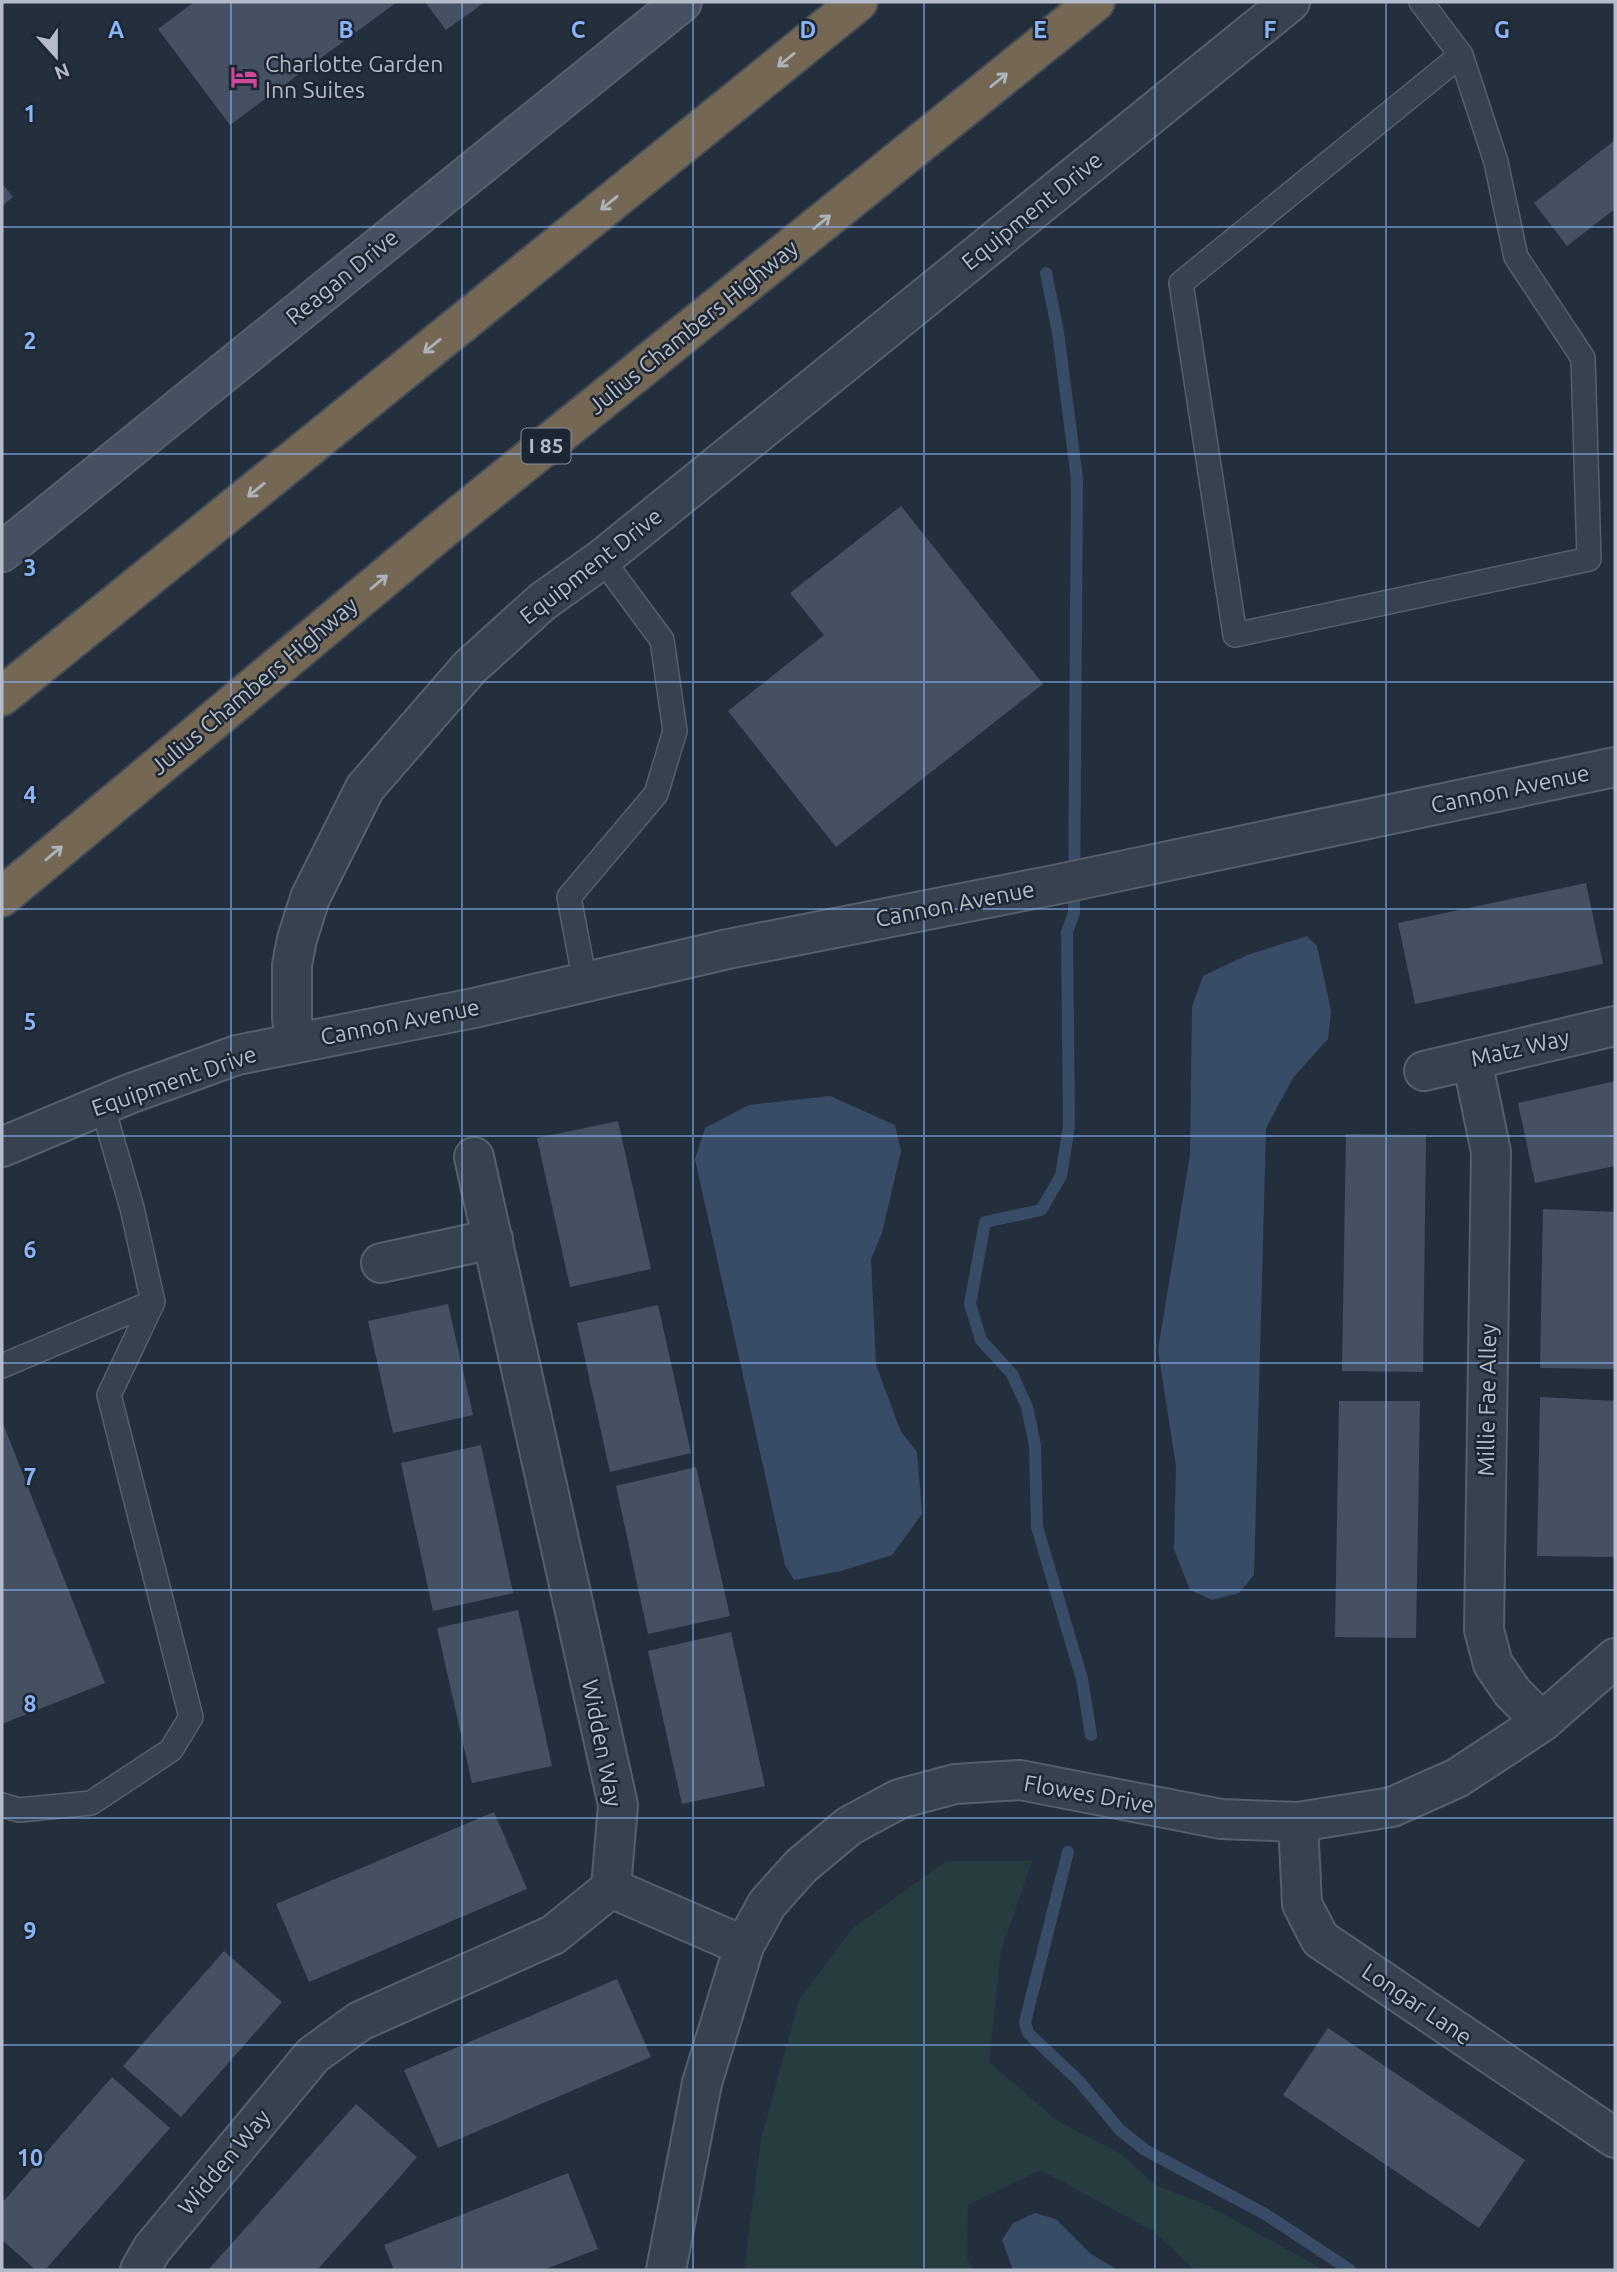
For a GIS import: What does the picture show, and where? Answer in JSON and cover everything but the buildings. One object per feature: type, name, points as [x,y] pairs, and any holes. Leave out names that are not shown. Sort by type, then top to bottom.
[{"type":"highway","points":[[2,696],[858,2]]},
{"type":"highway","name":"Julius Chambers Highway","points":[[2,897],[461,514],[1096,2]]},
{"type":"street","name":"Reagan Drive","points":[[2,552],[682,2]]},
{"type":"street","name":"Equipment Drive","points":[[2,1147],[102,1105],[237,1055],[295,1042],[292,965],[310,898],[365,788],[470,667],[542,602],[602,559],[1290,2]]},
{"type":"street","name":"Cannon Avenue","points":[[295,1042],[474,1007],[728,948],[1054,885],[1615,767]]},
{"type":"street","name":"Matz Way","points":[[1424,1071],[1615,1026]]},
{"type":"street","name":"Millie Fae Alley","points":[[1472,1060],[1491,1152],[1484,1630],[1493,1664],[1513,1693],[1542,1722]]},
{"type":"street","name":"Widden Way","points":[[140,2270],[152,2249],[313,2055],[360,2021],[553,1935],[611,1888],[618,1805],[474,1157]]},
{"type":"street","points":[[382,1263],[493,1239]]},
{"type":"street","name":"Flowes Drive","points":[[666,2270],[702,2083],[744,1946],[767,1904],[801,1866],[849,1826],[900,1799],[955,1784],[1020,1780],[1221,1819],[1298,1822],[1392,1807],[1457,1778],[1542,1722],[1615,1658]]},
{"type":"street","name":"Longar Lane","points":[[1298,1822],[1302,1904],[1320,1939],[1612,2132]]},
{"type":"street","points":[[611,1888],[744,1946]]},
{"type":"lane","points":[[1421,2],[1461,55],[1496,162],[1517,257],[1583,358],[1589,559],[1235,635],[1181,283],[1461,55]]},
{"type":"lane","points":[[585,982],[569,897],[656,794],[675,731],[662,640],[602,559]]},
{"type":"lane","points":[[2,1805],[19,1810],[91,1803],[171,1750],[191,1717],[109,1395],[153,1302],[132,1208],[102,1105]]},
{"type":"lane","points":[[2,1366],[153,1302]]},
{"type":"green space","points":[[946,1861],[1032,1861],[1001,1951],[989,2062],[1056,2120],[1121,2154],[1157,2186],[1207,2205],[1324,2270],[1195,2270],[1153,2231],[1041,2170],[968,2205],[967,2257],[973,2270],[744,2270],[761,2139],[799,2000],[852,1929]]},
{"type":"water","points":[[1307,936],[1317,946],[1331,1011],[1328,1039],[1293,1078],[1266,1128],[1254,1575],[1239,1593],[1212,1600],[1190,1590],[1174,1549],[1176,1466],[1158,1350],[1190,1155],[1192,1007],[1203,976],[1247,955]]},
{"type":"water","points":[[830,1096],[895,1125],[901,1151],[882,1233],[871,1259],[876,1365],[901,1432],[917,1452],[922,1514],[892,1555],[841,1571],[794,1580],[785,1565],[695,1159],[705,1128],[749,1105]]},
{"type":"water","points":[[1035,2213],[1056,2219],[1091,2254],[1118,2270],[1013,2270],[1002,2240],[1013,2223]]},
{"type":"waterway","points":[[1046,273],[1058,332],[1077,479],[1074,913],[1067,932],[1069,1126],[1061,1176],[1041,1210],[985,1222],[970,1304],[981,1340],[1012,1374],[1027,1407],[1035,1445],[1037,1527],[1082,1679],[1091,1735]]},
{"type":"waterway","points":[[1068,1852],[1025,2022],[1028,2033],[1079,2081],[1120,2130],[1145,2150],[1265,2214],[1350,2270]]},
{"type":"place","name":"Charlotte Garden Inn Suites","points":[[244,77]]}]
